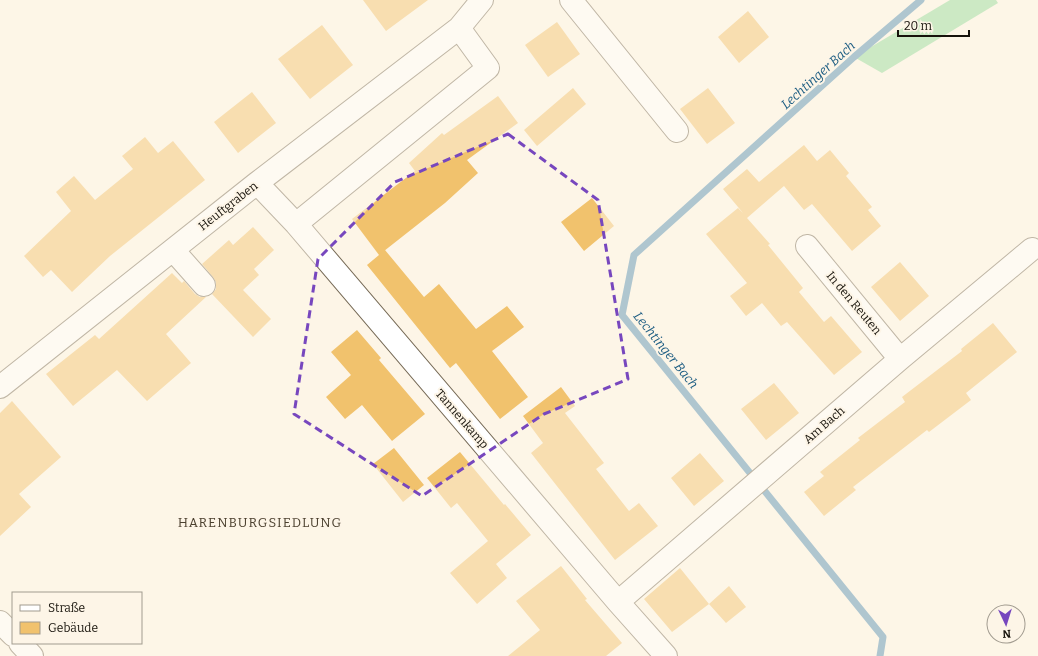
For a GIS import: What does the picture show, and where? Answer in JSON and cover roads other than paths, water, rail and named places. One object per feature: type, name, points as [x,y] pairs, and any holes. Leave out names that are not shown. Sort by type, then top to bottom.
[{"type":"street","name":"Heuftgraben","points":[[0,387],[257,183],[459,28],[482,0]]},
{"type":"street","points":[[571,0],[677,131]]},
{"type":"street","points":[[296,224],[488,68],[459,28]]},
{"type":"street","name":"Tannenkamp","points":[[257,183],[296,224],[618,602],[666,656]]},
{"type":"street","name":"In den Reuten","points":[[807,246],[900,359]]},
{"type":"street","name":"Am Bach","points":[[618,602],[900,359],[1032,249]]},
{"type":"street","points":[[172,250],[204,285]]},
{"type":"street","points":[[0,622],[12,634]]},
{"type":"street","points":[[21,644],[32,656]]},
{"type":"waterway","name":"Lechtinger Bach","points":[[880,656],[883,637],[622,315],[634,255],[854,57],[921,0]]},
{"type":"district","name":"HARENBURGSIEDLUNG","points":[[260,522]]}]
